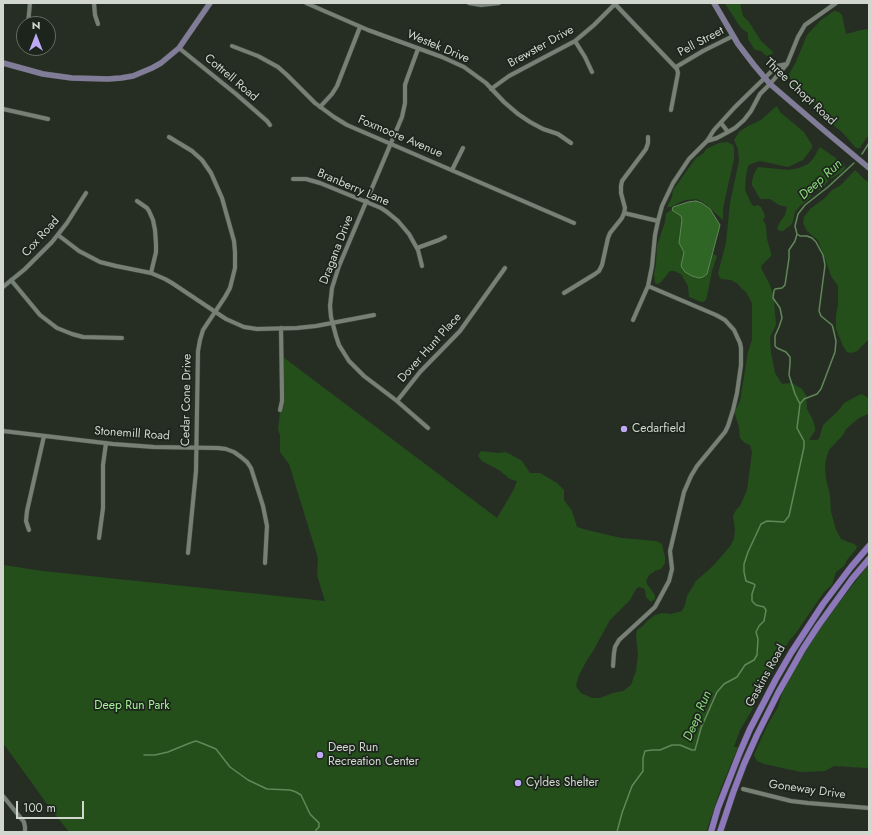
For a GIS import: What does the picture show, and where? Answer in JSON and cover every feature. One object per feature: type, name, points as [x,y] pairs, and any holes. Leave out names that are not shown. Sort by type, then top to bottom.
[{"type":"main road","points":[[3,63],[54,76],[89,79],[133,76],[161,63],[179,48],[210,3]]},
{"type":"main road","name":"Three Chopt Road","points":[[714,3],[733,36],[770,84],[869,168]]},
{"type":"main road","name":"Gaskins Road","points":[[711,832],[740,752],[750,729],[776,679],[823,604],[869,546]]},
{"type":"main road","name":"Gaskins Road","points":[[720,832],[744,764],[785,680],[803,649],[828,612],[852,579],[869,559]]},
{"type":"street","points":[[29,16],[30,3]]},
{"type":"street","points":[[94,3],[94,15],[98,24]]},
{"type":"street","name":"Westek Drive","points":[[306,3],[360,27],[418,48],[464,67],[486,83],[511,108],[524,118],[543,129],[558,134],[571,143]]},
{"type":"street","points":[[469,3],[485,5],[499,3]]},
{"type":"street","points":[[707,141],[728,132],[744,120],[751,111],[760,94],[787,64],[798,37],[805,25],[836,3]]},
{"type":"street","points":[[615,4],[676,67]]},
{"type":"street","name":"Brewster Drive","points":[[491,89],[509,76],[574,41],[590,29],[615,4]]},
{"type":"street","points":[[320,107],[337,86],[360,27]]},
{"type":"street","name":"Pell Street","points":[[671,110],[678,74],[676,67],[733,36]]},
{"type":"street","points":[[574,41],[585,57],[592,72]]},
{"type":"street","name":"Foxmoore Avenue","points":[[232,46],[258,56],[278,67],[320,107],[347,125],[574,223]]},
{"type":"street","name":"Cottrell Road","points":[[179,48],[270,125]]},
{"type":"street","name":"Dragana Drive","points":[[418,48],[407,79],[404,110],[334,279],[330,306],[332,323],[339,345],[349,361],[364,376],[397,401],[428,428]]},
{"type":"street","points":[[633,320],[648,286],[652,266],[655,235],[661,210],[677,177],[689,159],[707,141],[712,133],[735,107],[777,66],[787,64]]},
{"type":"street","points":[[3,109],[48,119]]},
{"type":"street","points":[[721,123],[728,132]]},
{"type":"street","name":"Cedar Cone Drive","points":[[169,137],[192,151],[202,160],[211,173],[219,191],[234,241],[235,260],[230,288],[204,330],[198,351],[196,471],[188,553]]},
{"type":"street","points":[[564,293],[595,274],[602,266],[610,233],[622,218],[624,213],[625,208],[621,193],[622,181],[646,149],[648,137]]},
{"type":"street","points":[[452,170],[462,148]]},
{"type":"street","name":"Branberry Lane","points":[[293,179],[306,179],[320,183],[387,212],[398,221],[409,234],[417,248],[422,266]]},
{"type":"street","name":"Cox Road","points":[[3,287],[46,249],[67,223],[86,194]]},
{"type":"street","points":[[137,201],[149,211],[156,230],[156,248],[151,273]]},
{"type":"street","points":[[624,213],[658,221]]},
{"type":"street","points":[[58,235],[79,251],[100,262],[151,273],[172,283],[226,319],[244,327],[298,328],[374,315]]},
{"type":"street","points":[[417,248],[445,237]]},
{"type":"street","name":"Dover Hunt Place","points":[[397,401],[420,372],[460,331],[505,268]]},
{"type":"street","points":[[11,280],[40,315],[57,328],[83,337],[122,338]]},
{"type":"street","points":[[613,666],[615,647],[618,640],[654,608],[669,581],[672,571],[670,551],[684,492],[697,466],[725,432],[728,426],[738,393],[741,365],[740,343],[734,330],[725,320],[648,286]]},
{"type":"street","points":[[280,410],[282,401],[281,328]]},
{"type":"street","name":"Stonemill Road","points":[[3,431],[154,448],[218,448],[234,452],[244,459],[251,468],[263,506],[267,531],[265,563]]},
{"type":"street","points":[[29,530],[26,521],[27,511],[44,436]]},
{"type":"street","points":[[99,538],[103,508],[103,465],[106,443]]},
{"type":"street","name":"Goneway Drive","points":[[742,789],[791,801],[869,808]]},
{"type":"street","points":[[3,796],[24,822],[25,832]]},
{"type":"green space","points":[[726,3],[740,3],[743,16],[749,22],[761,41],[773,52],[772,54],[767,56],[761,51],[755,50],[748,39],[748,33],[741,28]]},
{"type":"green space","points":[[834,11],[839,12],[842,15],[846,34],[869,29],[869,136],[860,148],[856,148],[842,132],[822,116],[811,98],[805,98],[798,92],[792,85],[789,74],[795,64],[807,35],[821,20]]},
{"type":"green space","name":"Deep Run Park","points":[[777,106],[780,112],[804,132],[812,145],[812,148],[803,160],[788,167],[760,161],[751,164],[748,166],[746,176],[745,190],[752,205],[758,205],[761,207],[764,213],[765,217],[763,219],[766,226],[767,239],[771,253],[771,256],[761,266],[774,296],[776,324],[770,337],[771,353],[775,373],[782,384],[792,383],[802,389],[806,395],[807,409],[815,427],[815,431],[809,440],[819,439],[823,425],[844,403],[862,394],[868,398],[868,414],[859,418],[846,429],[843,435],[829,450],[825,467],[830,495],[831,512],[836,530],[841,539],[857,546],[844,566],[836,572],[832,585],[824,592],[789,641],[757,697],[752,710],[740,730],[734,747],[738,747],[721,788],[706,832],[69,832],[3,743],[3,565],[43,571],[325,601],[317,575],[318,558],[289,464],[280,452],[280,435],[278,430],[284,375],[283,357],[497,518],[513,491],[517,481],[510,479],[499,470],[482,461],[478,456],[481,451],[498,453],[505,452],[510,454],[522,461],[530,473],[540,473],[557,483],[564,490],[564,500],[572,511],[577,527],[621,538],[656,541],[662,544],[665,563],[661,569],[649,575],[646,581],[655,595],[655,599],[651,602],[646,597],[645,590],[643,588],[639,587],[636,589],[630,600],[610,620],[579,675],[576,685],[581,693],[592,698],[600,698],[623,691],[631,685],[636,671],[638,654],[636,636],[637,630],[655,615],[662,613],[671,614],[682,611],[687,596],[696,581],[714,565],[731,545],[734,539],[735,530],[733,516],[740,506],[747,490],[752,452],[750,445],[745,443],[740,438],[735,411],[740,401],[748,352],[752,340],[752,303],[746,292],[737,283],[731,280],[721,279],[718,273],[726,243],[730,203],[739,161],[738,149],[734,140],[739,132],[761,120]]},
{"type":"green space","points":[[727,142],[733,145],[734,159],[723,210],[723,220],[703,202],[696,199],[686,200],[671,207],[667,207],[672,197],[673,190],[696,158],[704,153],[706,149],[719,143]]},
{"type":"green space","points":[[820,147],[844,164],[845,168],[842,172],[829,180],[821,190],[812,190],[811,196],[808,200],[795,212],[791,225],[783,231],[780,231],[777,229],[785,215],[787,207],[779,205],[770,199],[761,199],[759,197],[752,185],[754,174],[758,167],[789,170],[799,168],[808,164],[813,159]]},
{"type":"green space","points":[[855,170],[869,183],[869,339],[857,351],[851,353],[847,352],[843,346],[836,329],[838,286],[831,276],[818,240],[807,231],[803,223],[804,217],[810,209],[825,198],[832,190],[841,185]]},
{"type":"green space","points":[[672,210],[681,216],[682,221],[679,243],[684,252],[681,266],[692,276],[699,278],[703,277],[707,274],[713,254],[717,256],[712,271],[706,300],[703,302],[689,297],[688,286],[681,274],[674,271],[670,271],[658,284],[655,283],[654,274],[657,246],[665,222],[666,214]]},
{"type":"green space","points":[[869,564],[869,767],[834,766],[825,771],[801,772],[764,764],[757,761],[754,755],[768,724],[778,707],[782,693],[800,660],[821,627]]},
{"type":"shaded area","points":[[696,201],[702,203],[710,209],[720,225],[707,274],[699,278],[685,272],[681,266],[684,252],[679,243],[682,220],[681,216],[672,210],[673,207]]},
{"type":"waterway","name":"Deep Run","points":[[862,154],[869,143]]},
{"type":"waterway","name":"Deep Run","points":[[617,832],[632,786],[643,771],[643,758],[645,751],[660,750],[672,745],[680,745],[695,750],[701,728],[717,692],[724,684],[737,677],[745,665],[754,660],[757,655],[758,639],[756,632],[764,621],[766,610],[764,607],[756,605],[752,601],[752,594],[755,585],[746,581],[744,564],[761,524],[767,521],[784,522],[789,516],[804,447],[804,441],[797,428],[800,404],[789,375],[790,357],[786,352],[775,346],[775,336],[782,318],[780,308],[773,298],[774,291],[775,289],[782,288],[785,285],[789,250],[795,241],[797,234],[795,226],[798,214],[805,205],[828,187],[854,163]]},
{"type":"waterway","name":"Deep Run","points":[[797,234],[812,238],[823,255],[825,265],[819,311],[821,316],[832,325],[836,341],[835,352],[821,389],[817,394],[804,399],[800,404]]},
{"type":"waterway","points":[[144,755],[155,755],[168,752],[196,741],[216,749],[230,767],[248,780],[267,789],[290,790],[301,795],[310,814],[319,823],[319,827],[316,832]]},
{"type":"place","name":"Cedarfield","points":[[624,429]]},
{"type":"place","name":"Deep Run Recreation Center","points":[[320,755]]},
{"type":"place","name":"Cyldes Shelter","points":[[518,783]]}]
